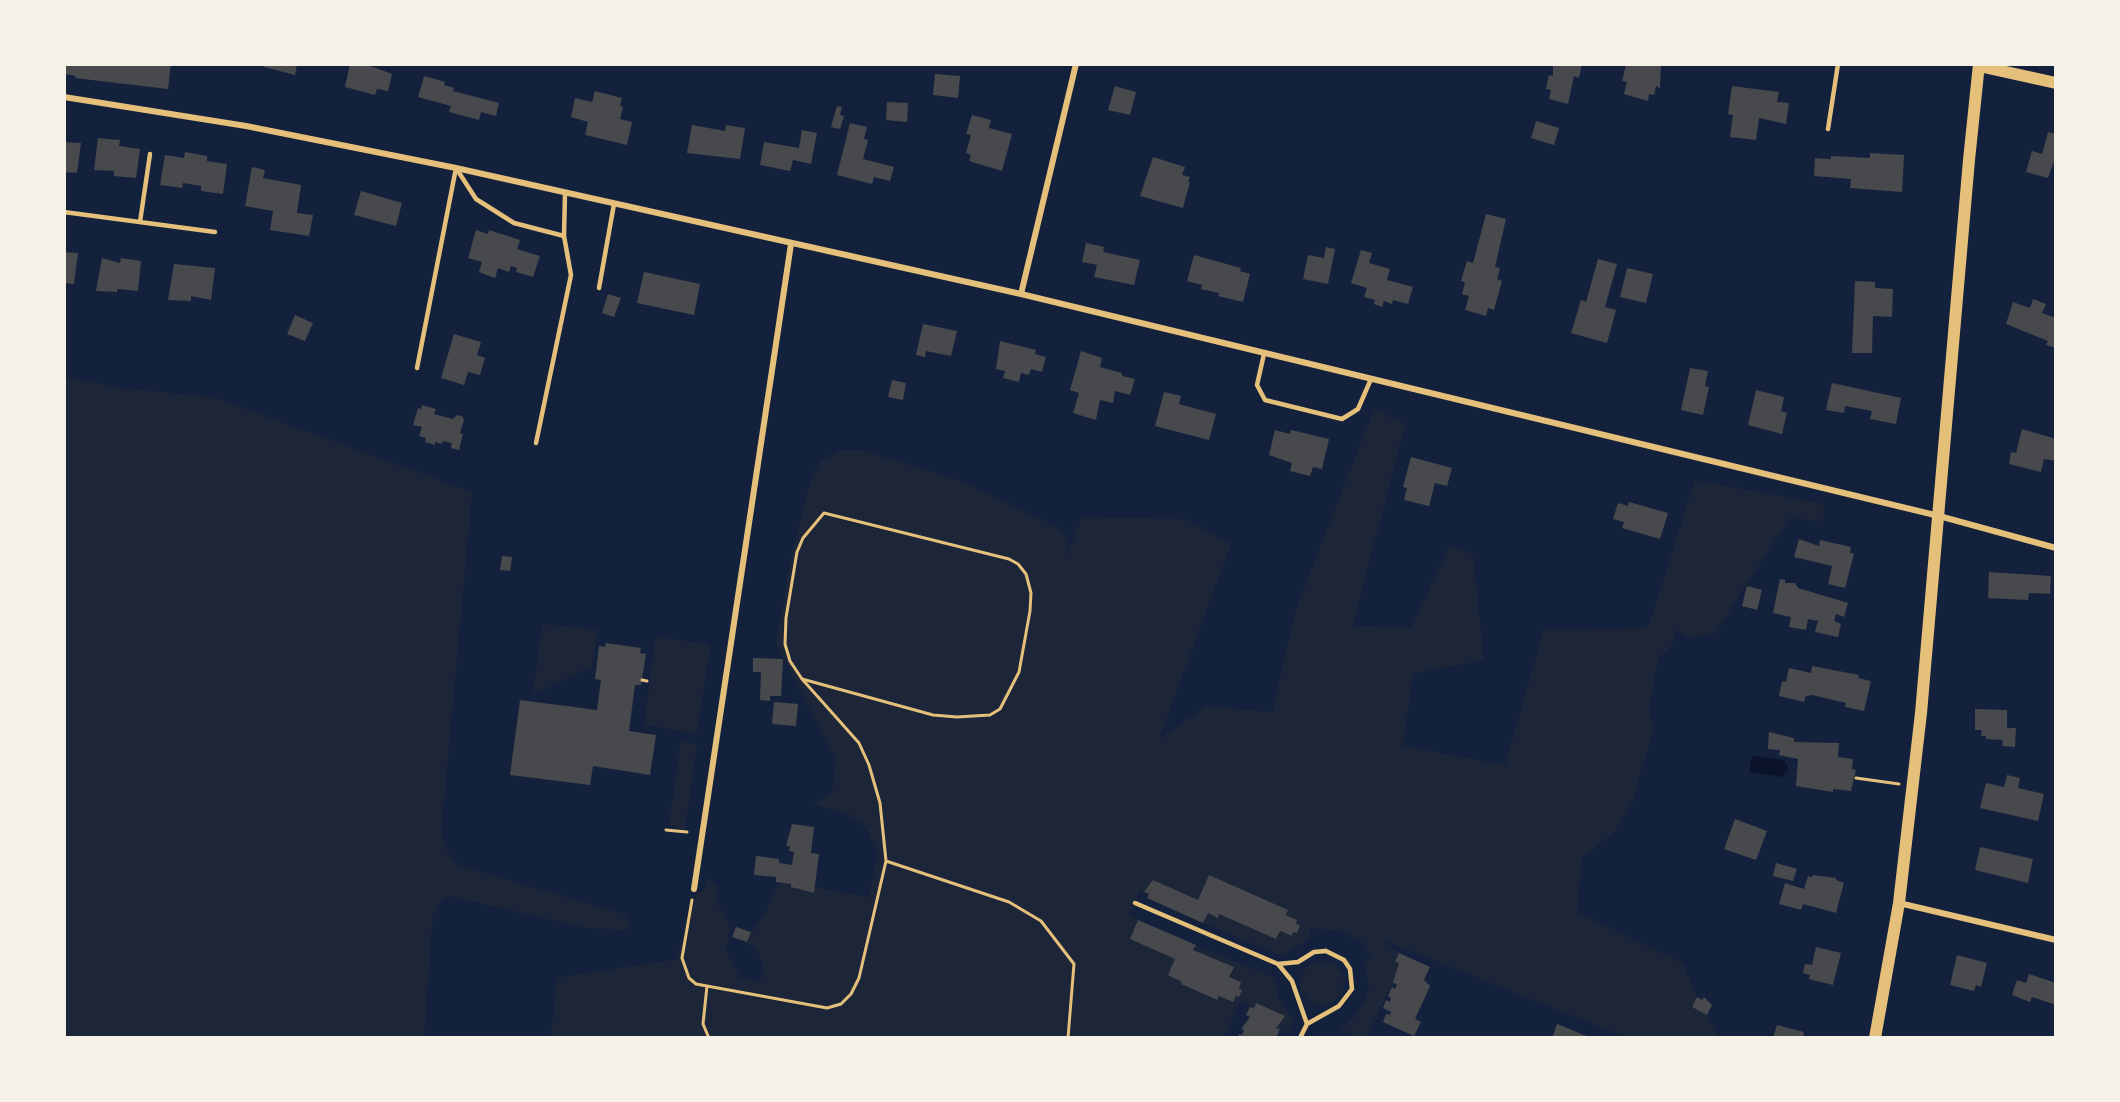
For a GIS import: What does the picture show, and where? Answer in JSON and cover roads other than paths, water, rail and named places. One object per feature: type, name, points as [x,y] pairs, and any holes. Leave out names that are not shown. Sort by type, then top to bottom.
[{"type":"main road","points":[[1875,1038],[1899,903],[1913,786],[1939,516],[1968,160],[1979,65],[2055,83]]},
{"type":"street","points":[[1021,294],[1076,64]]},
{"type":"street","points":[[64,97],[246,126],[456,168],[1021,294],[1939,516],[2055,548]]},
{"type":"street","points":[[694,889],[791,244]]},
{"type":"street","points":[[1899,903],[2055,940]]},
{"type":"lane","points":[[1828,129],[1838,64]]},
{"type":"lane","points":[[140,222],[150,154]]},
{"type":"lane","points":[[456,168],[476,199],[514,223],[564,236]]},
{"type":"lane","points":[[417,368],[456,168]]},
{"type":"lane","points":[[536,443],[571,275],[564,236],[565,193]]},
{"type":"lane","points":[[599,288],[614,204]]},
{"type":"lane","points":[[64,212],[215,232]]},
{"type":"lane","points":[[1263,354],[1257,385],[1265,400],[1342,419],[1358,409],[1371,379]]},
{"type":"lane","points":[[1135,903],[1278,964],[1292,981],[1307,1024]]},
{"type":"lane","points":[[1278,964],[1298,962],[1314,952],[1326,951],[1344,960],[1350,969],[1352,989],[1347,999],[1340,1006],[1307,1024],[1300,1038]]}]
